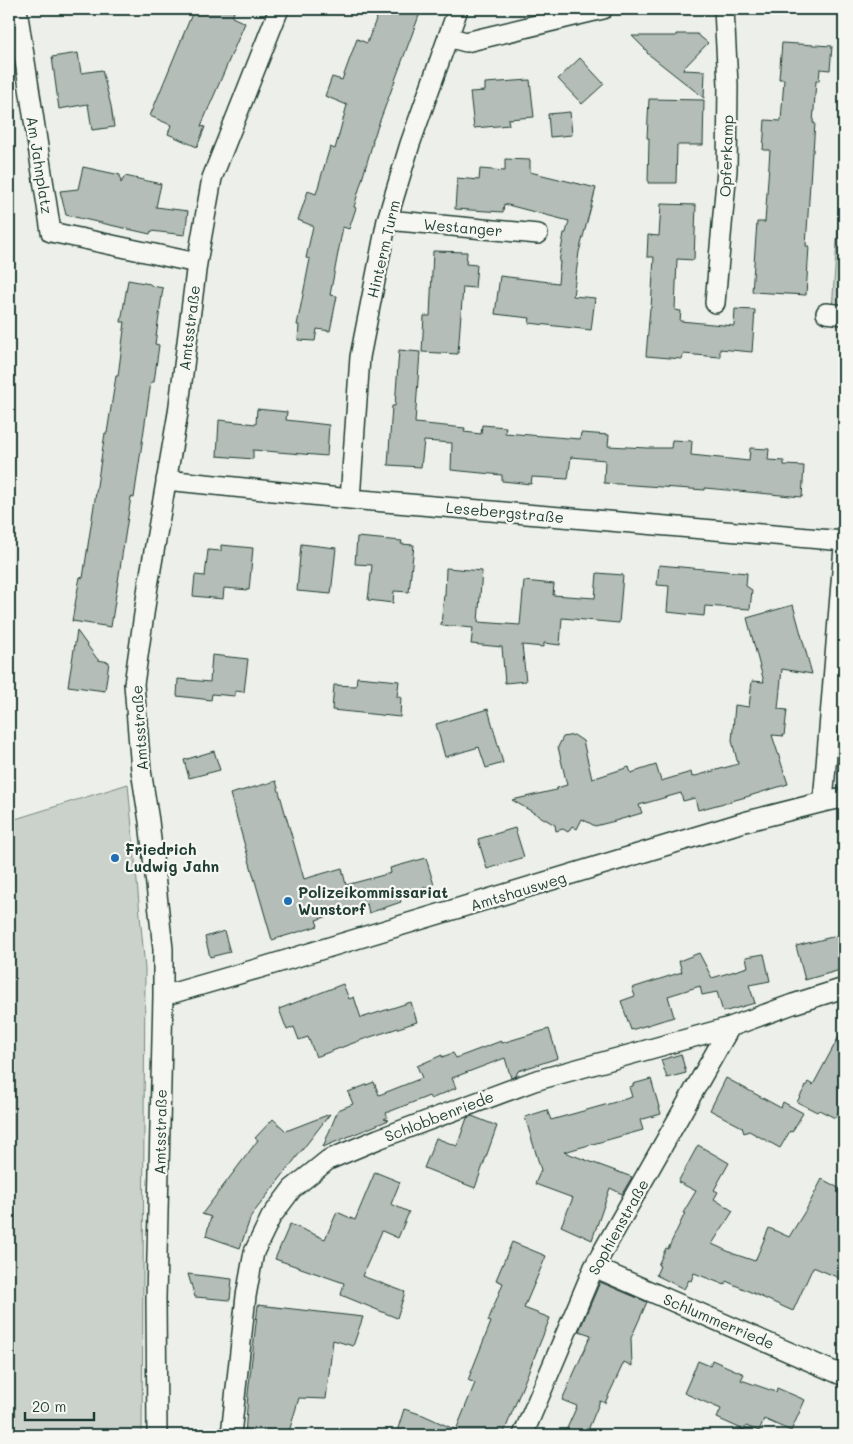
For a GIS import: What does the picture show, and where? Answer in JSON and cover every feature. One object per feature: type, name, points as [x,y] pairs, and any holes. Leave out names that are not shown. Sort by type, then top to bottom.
[{"type":"street","name":"Am Jahnplatz","points":[[17,9],[51,232],[197,263]]},
{"type":"street","name":"Amtsstraße","points":[[158,1435],[156,1298],[163,949],[149,821],[141,770],[134,684],[148,586],[178,413],[197,263],[212,178],[279,9]]},
{"type":"street","name":"Hinterm Turm","points":[[350,499],[360,357],[387,220],[410,144],[458,9]]},
{"type":"street","points":[[448,37],[466,42],[603,9]]},
{"type":"street","name":"Opferkamp","points":[[715,303],[727,170],[728,85],[724,9]]},
{"type":"street","name":"Westanger","points":[[387,220],[538,234]]},
{"type":"street","name":"Lesebergstraße","points":[[166,480],[350,499],[844,541]]},
{"type":"street","points":[[823,802],[844,547]]},
{"type":"street","name":"Amtshausweg","points":[[163,996],[744,822],[844,798]]},
{"type":"street","name":"Schlobbenriede","points":[[231,1435],[246,1296],[254,1252],[271,1218],[292,1189],[328,1160],[534,1081],[730,1027],[844,988]]},
{"type":"street","name":"Sophienstraße","points":[[523,1435],[594,1267],[730,1027]]},
{"type":"street","name":"Schlummerriede","points":[[594,1267],[844,1376]]},
{"type":"shaded area","points":[[840,201],[844,202],[844,311],[832,309]]},
{"type":"shaded area","points":[[128,784],[145,969],[142,1435],[9,1435],[9,821]]},
{"type":"building","points":[[194,9],[235,9],[232,17],[245,23],[201,126],[205,127],[197,147],[168,134],[171,125],[150,116]]},
{"type":"building","points":[[380,9],[408,9],[420,13],[372,142],[349,229],[343,227],[330,295],[337,296],[330,331],[317,329],[315,341],[298,340],[299,325],[297,325],[310,259],[306,258],[313,226],[298,220],[308,191],[316,194],[330,147],[335,149],[347,105],[325,96],[332,77],[342,80],[357,39],[367,43]]},
{"type":"building","points":[[676,34],[697,34],[708,43],[682,70],[705,71],[704,98],[647,53],[632,36],[676,36]]},
{"type":"building","points":[[782,43],[832,46],[830,70],[820,69],[819,81],[816,81],[813,123],[815,123],[806,246],[809,246],[806,295],[752,292],[757,222],[765,222],[770,150],[763,150],[765,120],[781,121],[784,79],[779,79]]},
{"type":"building","points":[[78,53],[81,73],[102,70],[114,127],[92,130],[88,104],[59,109],[52,57]]},
{"type":"building","points":[[580,58],[604,84],[582,104],[558,79]]},
{"type":"building","points":[[530,80],[534,117],[508,119],[509,125],[474,128],[470,92],[485,91],[485,83]]},
{"type":"building","points":[[649,99],[704,100],[703,145],[677,145],[676,183],[648,183],[649,138],[647,138]]},
{"type":"building","points":[[570,112],[572,135],[550,137],[548,114]]},
{"type":"building","points":[[505,159],[530,160],[530,172],[596,188],[579,252],[573,296],[595,298],[591,330],[529,323],[530,318],[495,314],[500,276],[558,283],[559,262],[564,233],[566,233],[569,221],[504,204],[503,212],[455,209],[457,178],[479,180],[480,169],[505,171]]},
{"type":"building","points":[[83,167],[120,175],[121,183],[125,176],[161,184],[156,207],[188,211],[185,235],[151,231],[150,234],[66,215],[60,191],[78,189]]},
{"type":"building","points":[[661,204],[696,205],[694,260],[677,259],[675,310],[681,311],[680,321],[734,326],[735,309],[755,310],[752,352],[720,349],[720,357],[683,354],[682,359],[646,356],[654,257],[647,257],[648,235],[659,236]]},
{"type":"building","points":[[433,251],[467,252],[466,264],[477,265],[475,288],[463,287],[458,354],[422,352],[424,316],[430,316]]},
{"type":"building","points":[[128,280],[163,288],[155,344],[159,345],[154,382],[151,382],[134,498],[131,497],[111,627],[72,621],[80,577],[83,578],[105,433],[107,433],[116,376],[118,376],[125,322],[121,322]]},
{"type":"building","points":[[399,350],[420,352],[415,423],[465,428],[464,432],[481,434],[482,425],[506,427],[505,433],[580,439],[581,433],[609,435],[608,446],[671,448],[672,440],[692,441],[691,455],[749,461],[750,448],[769,449],[768,460],[784,461],[784,465],[804,466],[802,497],[705,488],[705,490],[604,483],[605,460],[571,457],[568,479],[532,477],[531,484],[502,481],[502,475],[451,470],[452,443],[424,441],[421,467],[388,465],[392,406],[395,406]]},
{"type":"building","points":[[257,409],[287,412],[286,420],[329,425],[327,456],[253,450],[253,459],[217,456],[219,420],[256,424]]},
{"type":"building","points":[[357,537],[402,541],[401,544],[414,545],[409,592],[394,591],[393,603],[368,600],[372,565],[355,564]]},
{"type":"building","points":[[301,544],[336,548],[331,594],[297,591]]},
{"type":"building","points":[[221,545],[253,548],[249,590],[224,588],[223,599],[193,596],[195,575],[205,576],[208,550],[221,551]]},
{"type":"building","points":[[659,565],[747,573],[746,586],[752,590],[750,609],[705,606],[704,616],[667,612],[669,586],[657,585]]},
{"type":"building","points":[[446,568],[482,571],[478,622],[520,625],[524,581],[554,584],[553,595],[595,598],[597,573],[623,575],[619,623],[562,618],[560,645],[544,643],[544,647],[522,645],[526,681],[505,683],[502,647],[471,644],[473,628],[441,625]]},
{"type":"building","points":[[793,605],[812,674],[782,669],[778,709],[787,710],[784,736],[772,735],[788,784],[698,810],[695,798],[683,801],[681,793],[639,805],[642,813],[615,821],[595,826],[582,819],[577,829],[572,826],[568,832],[563,829],[556,831],[555,825],[512,800],[556,790],[567,785],[558,747],[563,737],[574,735],[583,741],[592,779],[629,767],[631,773],[656,765],[661,781],[691,772],[692,777],[738,764],[732,741],[735,705],[749,707],[752,681],[764,682],[747,618]]},
{"type":"building","points":[[77,631],[98,660],[109,662],[105,691],[68,686]]},
{"type":"building","points":[[212,655],[248,659],[244,692],[235,691],[235,696],[212,694],[211,700],[177,696],[178,679],[210,682]]},
{"type":"building","points":[[357,677],[399,681],[397,697],[401,697],[400,717],[332,710],[334,685],[356,686]]},
{"type":"building","points":[[488,709],[503,763],[486,768],[479,747],[445,757],[436,724]]},
{"type":"building","points":[[214,751],[220,770],[189,778],[184,760]]},
{"type":"building","points":[[276,781],[304,879],[342,868],[346,885],[391,873],[390,868],[426,858],[434,885],[399,895],[401,902],[369,913],[367,904],[316,920],[318,926],[272,940],[230,794]]},
{"type":"building","points":[[515,828],[524,857],[487,869],[478,839]]},
{"type":"building","points":[[224,931],[230,952],[210,957],[205,937]]},
{"type":"building","points":[[844,934],[844,969],[805,980],[796,946]]},
{"type":"building","points":[[699,953],[712,978],[748,967],[746,957],[764,954],[770,981],[749,985],[755,1003],[723,1012],[717,992],[702,995],[700,986],[668,996],[674,1017],[631,1030],[621,1001],[635,996],[632,988],[682,972],[679,961]]},
{"type":"building","points":[[343,984],[349,999],[354,997],[361,1018],[411,1002],[417,1022],[316,1057],[308,1037],[299,1040],[294,1027],[287,1030],[279,1009]]},
{"type":"building","points":[[844,1027],[844,1101],[835,1118],[797,1102],[808,1082],[813,1085]]},
{"type":"building","points":[[549,1029],[558,1058],[518,1071],[516,1076],[511,1078],[505,1058],[452,1078],[456,1088],[431,1099],[429,1096],[386,1113],[388,1117],[384,1119],[389,1120],[323,1147],[338,1110],[353,1104],[348,1092],[374,1082],[379,1095],[422,1078],[417,1066],[442,1055],[442,1057],[453,1053],[456,1058],[501,1041],[502,1043]]},
{"type":"building","points":[[681,1054],[686,1073],[667,1078],[661,1060]]},
{"type":"building","points":[[726,1078],[781,1108],[783,1102],[803,1113],[780,1148],[749,1131],[744,1133],[742,1127],[710,1110]]},
{"type":"building","points":[[651,1079],[661,1114],[640,1120],[643,1130],[564,1152],[632,1177],[622,1194],[610,1188],[592,1240],[561,1226],[573,1198],[535,1184],[541,1170],[525,1117],[547,1110],[551,1120],[632,1097],[629,1087]]},
{"type":"building","points":[[330,1114],[251,1216],[240,1248],[206,1236],[211,1217],[202,1214],[258,1140],[255,1138],[273,1119],[286,1131]]},
{"type":"building","points":[[472,1116],[497,1126],[475,1188],[424,1168],[436,1138],[457,1146],[467,1118]]},
{"type":"building","points":[[698,1145],[729,1163],[714,1190],[718,1192],[714,1199],[733,1211],[712,1244],[755,1261],[769,1228],[789,1237],[822,1179],[844,1191],[844,1280],[813,1267],[793,1311],[726,1281],[725,1285],[694,1273],[691,1281],[689,1280],[684,1289],[656,1275],[660,1266],[658,1265],[666,1248],[668,1249],[685,1213],[683,1213],[696,1191],[678,1182]]},
{"type":"building","points":[[375,1172],[400,1182],[391,1204],[409,1212],[398,1238],[382,1231],[362,1276],[405,1292],[397,1318],[341,1295],[344,1283],[275,1259],[290,1224],[325,1239],[337,1212],[355,1220]]},
{"type":"building","points":[[512,1242],[546,1256],[524,1308],[550,1318],[503,1435],[396,1435],[404,1409],[423,1415],[456,1430],[475,1383],[468,1380],[491,1322],[488,1321],[503,1283],[496,1280]]},
{"type":"building","points":[[188,1274],[232,1279],[230,1300],[195,1297]]},
{"type":"building","points":[[600,1282],[647,1302],[631,1338],[632,1366],[624,1362],[605,1403],[600,1401],[586,1435],[564,1435],[577,1406],[562,1400],[591,1335],[579,1331]]},
{"type":"building","points":[[258,1305],[363,1317],[353,1346],[333,1340],[326,1399],[299,1398],[288,1435],[245,1435]]},
{"type":"building","points":[[712,1360],[744,1374],[741,1380],[776,1392],[777,1388],[805,1400],[791,1431],[764,1419],[759,1431],[746,1426],[744,1430],[717,1418],[721,1409],[684,1393],[698,1361],[710,1366]]},
{"type":"place","name":"Friedrich Ludwig Jahn","points":[[115,858]]},
{"type":"place","name":"Polizeikommissariat Wunstorf","points":[[288,901]]}]
